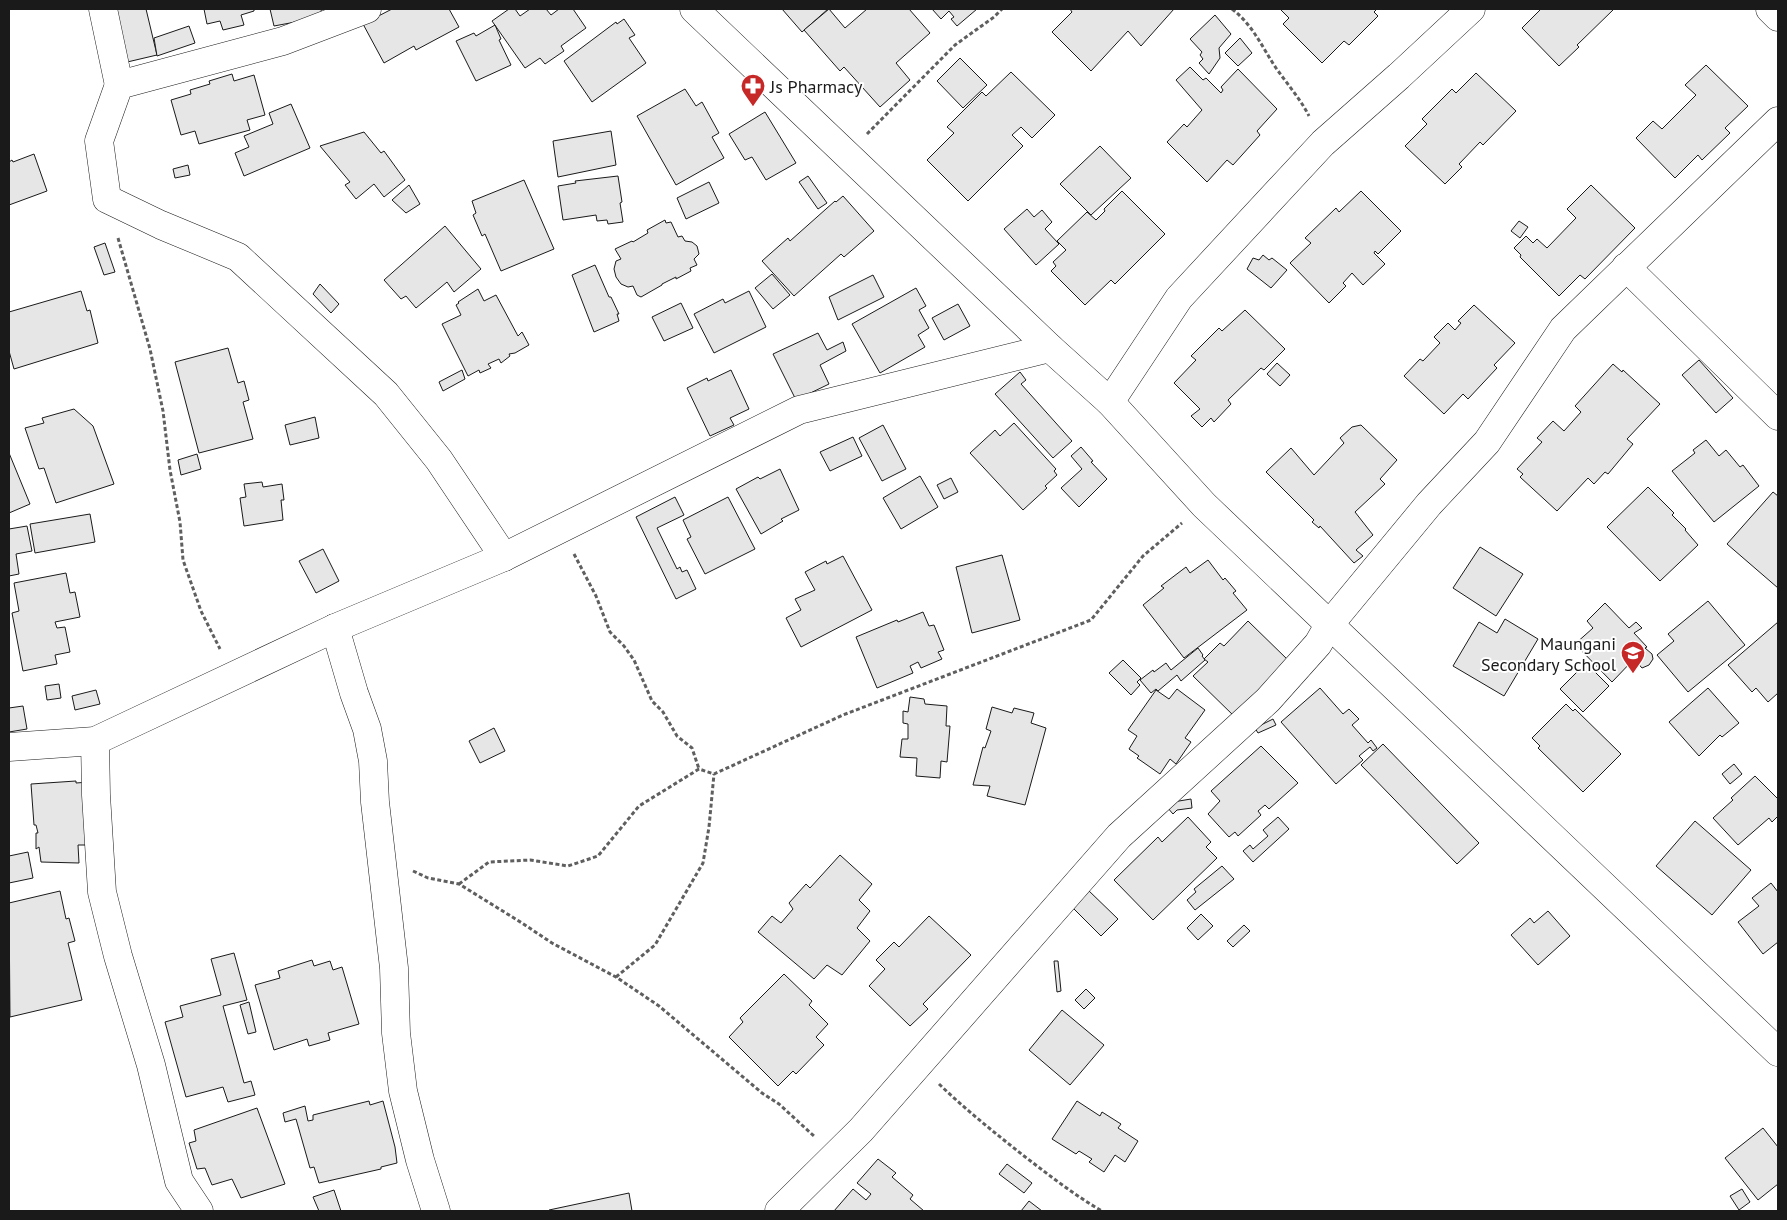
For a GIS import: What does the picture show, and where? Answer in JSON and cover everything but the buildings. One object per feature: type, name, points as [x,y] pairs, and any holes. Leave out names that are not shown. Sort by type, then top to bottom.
[{"type":"street","points":[[103,9],[119,85],[99,140],[107,199],[161,225],[238,257],[386,394],[439,460],[504,557]]},
{"type":"street","points":[[119,85],[283,41],[366,9]]},
{"type":"street","points":[[694,9],[1050,348],[1110,402],[1204,505],[1778,1052]]},
{"type":"street","points":[[1110,402],[1179,298],[1323,143],[1471,9]]},
{"type":"street","points":[[1770,9],[1778,17]]},
{"type":"street","points":[[779,1211],[861,1130],[1119,836],[1268,700],[1318,644],[1330,624],[1429,504],[1487,442],[1563,329],[1778,121]]},
{"type":"street","points":[[1626,268],[1778,416]]},
{"type":"street","points":[[9,747],[96,741],[335,628],[504,557],[799,410],[1050,348]]},
{"type":"street","points":[[335,628],[354,694],[367,729],[373,761],[375,802],[394,968],[396,1033],[403,1092],[420,1160],[436,1211]]},
{"type":"street","points":[[96,741],[96,795],[102,892],[118,956],[151,1065],[179,1181],[199,1211]]},
{"type":"path","points":[[846,154],[889,113],[955,44],[994,17],[1002,9]]},
{"type":"path","points":[[1232,9],[1259,38],[1276,68],[1302,102],[1323,143]]},
{"type":"path","points":[[107,199],[150,349],[163,411],[170,470],[180,522],[183,560],[201,611],[234,676]]},
{"type":"path","points":[[699,769],[714,774],[843,715],[1091,620],[1143,556],[1204,505]]},
{"type":"path","points":[[558,530],[577,558],[596,596],[610,632],[624,646],[634,660],[652,701],[663,712],[677,736],[692,748],[699,769]]},
{"type":"path","points":[[459,884],[489,862],[530,860],[568,866],[598,856],[639,806],[699,769]]},
{"type":"path","points":[[616,977],[655,945],[703,863],[709,827],[714,774]]},
{"type":"path","points":[[382,862],[394,863],[428,878],[459,884],[552,944],[616,977],[659,1006],[740,1072],[762,1093],[780,1104],[834,1157]]},
{"type":"path","points":[[919,1063],[980,1121],[1084,1201],[1102,1211]]},
{"type":"place","name":"Js Pharmacy","points":[[753,107]]},
{"type":"place","name":"Maungani Secondary School","points":[[1633,674]]}]
